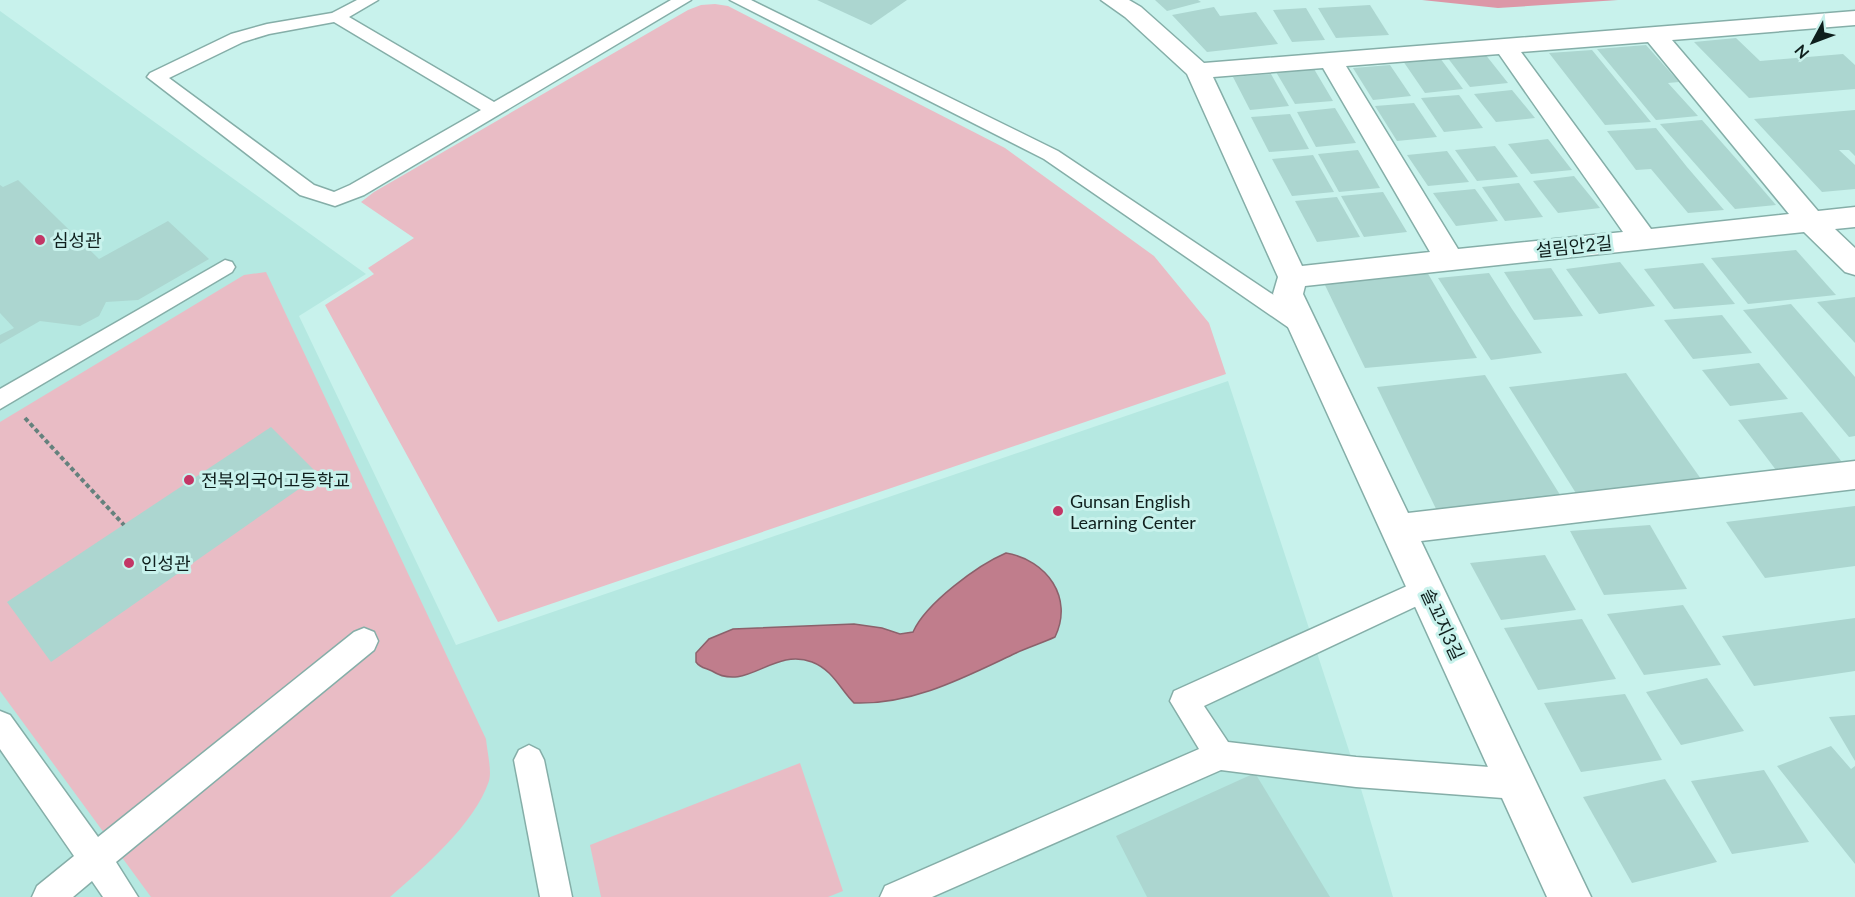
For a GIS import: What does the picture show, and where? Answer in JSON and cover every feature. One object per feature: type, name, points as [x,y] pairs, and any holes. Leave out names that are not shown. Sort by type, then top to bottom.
[{"type":"street","points":[[1112,0],[1132,12],[1198,71],[1293,277]]},
{"type":"street","points":[[1198,71],[1656,36],[1855,18]]},
{"type":"street","points":[[1656,36],[1810,222],[1855,265]]},
{"type":"street","points":[[1504,46],[1644,239]]},
{"type":"street","points":[[1331,61],[1384,154],[1449,259]]},
{"type":"street","name":"설림안2길","points":[[1293,277],[1855,217]]},
{"type":"street","name":"솔꼬지3길","points":[[1293,277],[1288,294],[1569,897]]},
{"type":"street","points":[[1399,529],[1855,476]]},
{"type":"lane","points":[[370,0],[337,17],[267,29],[237,38],[156,77],[307,190],[335,199],[357,190],[683,0]]},
{"type":"lane","points":[[738,0],[1051,155],[1309,339]]},
{"type":"lane","points":[[337,17],[494,110]]},
{"type":"lane","points":[[4,392],[225,267]]},
{"type":"lane","points":[[1220,755],[1184,701],[1427,589]]},
{"type":"lane","points":[[48,897],[364,641]]},
{"type":"lane","points":[[0,724],[122,897]]},
{"type":"lane","points":[[896,897],[1220,755],[1356,772],[1516,784]]},
{"type":"lane","points":[[530,760],[556,897]]},
{"type":"path","points":[[4,392],[124,525]]},
{"type":"shaded area","points":[[1422,0],[1618,0],[1498,8]]},
{"type":"shaded area","points":[[701,5],[728,6],[1005,148],[1154,256],[1209,323],[1226,374],[498,622],[325,305],[374,274],[368,268],[414,238],[361,202],[374,192],[688,10]]},
{"type":"shaded area","points":[[0,11],[366,274],[299,316],[456,645],[1228,381],[1356,772],[1393,897],[0,897]]},
{"type":"shaded area","name":"전북외국어고등학교","points":[[266,272],[486,739],[490,777],[482,797],[447,844],[390,897],[151,897],[0,691],[0,422],[244,275]]},
{"type":"shaded area","points":[[1006,553],[1034,564],[1045,572],[1053,583],[1059,595],[1061,608],[1060,622],[1055,637],[938,688],[897,699],[854,703],[831,675],[812,662],[798,659],[785,660],[737,677],[725,676],[701,667],[696,662],[696,653],[709,639],[733,629],[854,624],[882,628],[900,634],[913,632],[929,609],[941,597],[981,566]]},
{"type":"shaded area","points":[[800,763],[843,891],[828,897],[601,897],[590,845]]},
{"type":"building","points":[[817,0],[907,0],[871,25]]},
{"type":"building","points":[[1155,0],[1198,0],[1201,2],[1167,11]]},
{"type":"building","points":[[1370,5],[1389,35],[1336,38],[1318,8]]},
{"type":"building","points":[[1214,7],[1220,16],[1256,12],[1278,44],[1207,52],[1172,15]]},
{"type":"building","points":[[1306,8],[1325,40],[1292,42],[1273,10]]},
{"type":"building","points":[[1736,38],[1760,61],[1843,54],[1855,65],[1855,89],[1749,98],[1694,42]]},
{"type":"building","points":[[1646,45],[1679,82],[1668,83],[1698,116],[1656,120],[1597,49]]},
{"type":"building","points":[[1592,50],[1651,122],[1605,125],[1549,53]]},
{"type":"building","points":[[1485,54],[1508,83],[1470,87],[1447,57]]},
{"type":"building","points":[[1440,58],[1463,89],[1425,93],[1403,61]]},
{"type":"building","points":[[1390,65],[1411,96],[1373,100],[1353,68]]},
{"type":"building","points":[[1314,69],[1333,101],[1295,104],[1276,72]]},
{"type":"building","points":[[1271,74],[1289,106],[1250,110],[1233,77]]},
{"type":"building","points":[[1512,90],[1535,118],[1496,122],[1474,94]]},
{"type":"building","points":[[1459,95],[1483,128],[1444,132],[1421,98]]},
{"type":"building","points":[[1414,103],[1437,137],[1397,141],[1375,106]]},
{"type":"building","points":[[1335,108],[1356,143],[1316,147],[1297,112]]},
{"type":"building","points":[[1855,110],[1855,156],[1849,150],[1839,150],[1855,165],[1855,189],[1822,192],[1754,119]]},
{"type":"building","points":[[1290,114],[1309,149],[1269,152],[1251,117]]},
{"type":"building","points":[[1702,120],[1776,205],[1735,209],[1660,124]]},
{"type":"building","points":[[1656,128],[1724,210],[1688,213],[1651,169],[1636,170],[1607,131]]},
{"type":"building","points":[[1548,139],[1572,170],[1531,174],[1508,144]]},
{"type":"building","points":[[1495,146],[1518,177],[1477,181],[1455,150]]},
{"type":"building","points":[[1358,150],[1380,188],[1339,192],[1318,154]]},
{"type":"building","points":[[1447,151],[1469,182],[1428,186],[1407,155]]},
{"type":"building","points":[[1313,155],[1334,192],[1292,196],[1272,159]]},
{"type":"building","points":[[1574,176],[1600,208],[1558,213],[1533,181]]},
{"type":"building","name":"심성관","points":[[18,180],[99,259],[168,221],[209,259],[138,300],[106,302],[99,316],[80,326],[40,321],[0,344],[0,335],[14,328],[0,313],[0,185],[3,187]]},
{"type":"building","points":[[1519,183],[1543,217],[1505,221],[1482,187]]},
{"type":"building","points":[[1475,189],[1498,221],[1456,226],[1433,193]]},
{"type":"building","points":[[1383,192],[1407,232],[1364,237],[1341,196]]},
{"type":"building","points":[[1337,197],[1360,237],[1317,242],[1295,201]]},
{"type":"building","points":[[1796,250],[1836,295],[1748,304],[1711,258]]},
{"type":"building","points":[[1620,262],[1655,306],[1599,314],[1566,269]]},
{"type":"building","points":[[1703,263],[1735,304],[1674,309],[1644,269]]},
{"type":"building","points":[[1551,268],[1583,316],[1534,320],[1504,272]]},
{"type":"building","points":[[1427,272],[1477,358],[1365,368],[1323,281]]},
{"type":"building","points":[[1489,273],[1542,353],[1491,360],[1438,278]]},
{"type":"building","points":[[1855,297],[1855,343],[1817,302]]},
{"type":"building","points":[[1791,304],[1855,377],[1855,436],[1849,437],[1743,310]]},
{"type":"building","points":[[1722,315],[1752,353],[1693,359],[1664,320]]},
{"type":"building","points":[[1759,363],[1788,399],[1730,406],[1702,370]]},
{"type":"building","points":[[1626,373],[1701,479],[1579,498],[1509,387]]},
{"type":"building","points":[[1485,375],[1562,498],[1438,513],[1377,387]]},
{"type":"building","points":[[1802,412],[1842,462],[1776,470],[1738,420]]},
{"type":"building","name":"인성관","points":[[271,427],[319,475],[51,662],[7,602]]},
{"type":"building","points":[[1855,506],[1855,566],[1765,578],[1726,522]]},
{"type":"building","points":[[1650,525],[1687,589],[1604,595],[1570,531]]},
{"type":"building","points":[[1545,555],[1576,610],[1501,620],[1470,563]]},
{"type":"building","points":[[1683,605],[1721,665],[1644,675],[1607,614]]},
{"type":"building","points":[[1855,618],[1855,671],[1754,686],[1722,636]]},
{"type":"building","points":[[1582,619],[1616,679],[1538,690],[1504,628]]},
{"type":"building","points":[[1707,678],[1744,731],[1681,745],[1646,692]]},
{"type":"building","points":[[1625,694],[1662,760],[1581,772],[1544,703]]},
{"type":"building","points":[[1855,715],[1855,761],[1829,717]]},
{"type":"building","points":[[1831,746],[1851,769],[1855,766],[1855,864],[1777,766]]},
{"type":"building","points":[[1764,770],[1809,842],[1732,854],[1691,781]]},
{"type":"building","points":[[1255,773],[1330,897],[1147,897],[1116,836]]},
{"type":"building","points":[[1665,779],[1717,862],[1632,883],[1583,797]]},
{"type":"place","name":"심성관","points":[[40,240]]},
{"type":"place","name":"전북외국어고등학교","points":[[189,480]]},
{"type":"place","name":"Gunsan English Learning Center","points":[[1058,511]]},
{"type":"place","name":"인성관","points":[[129,563]]}]
